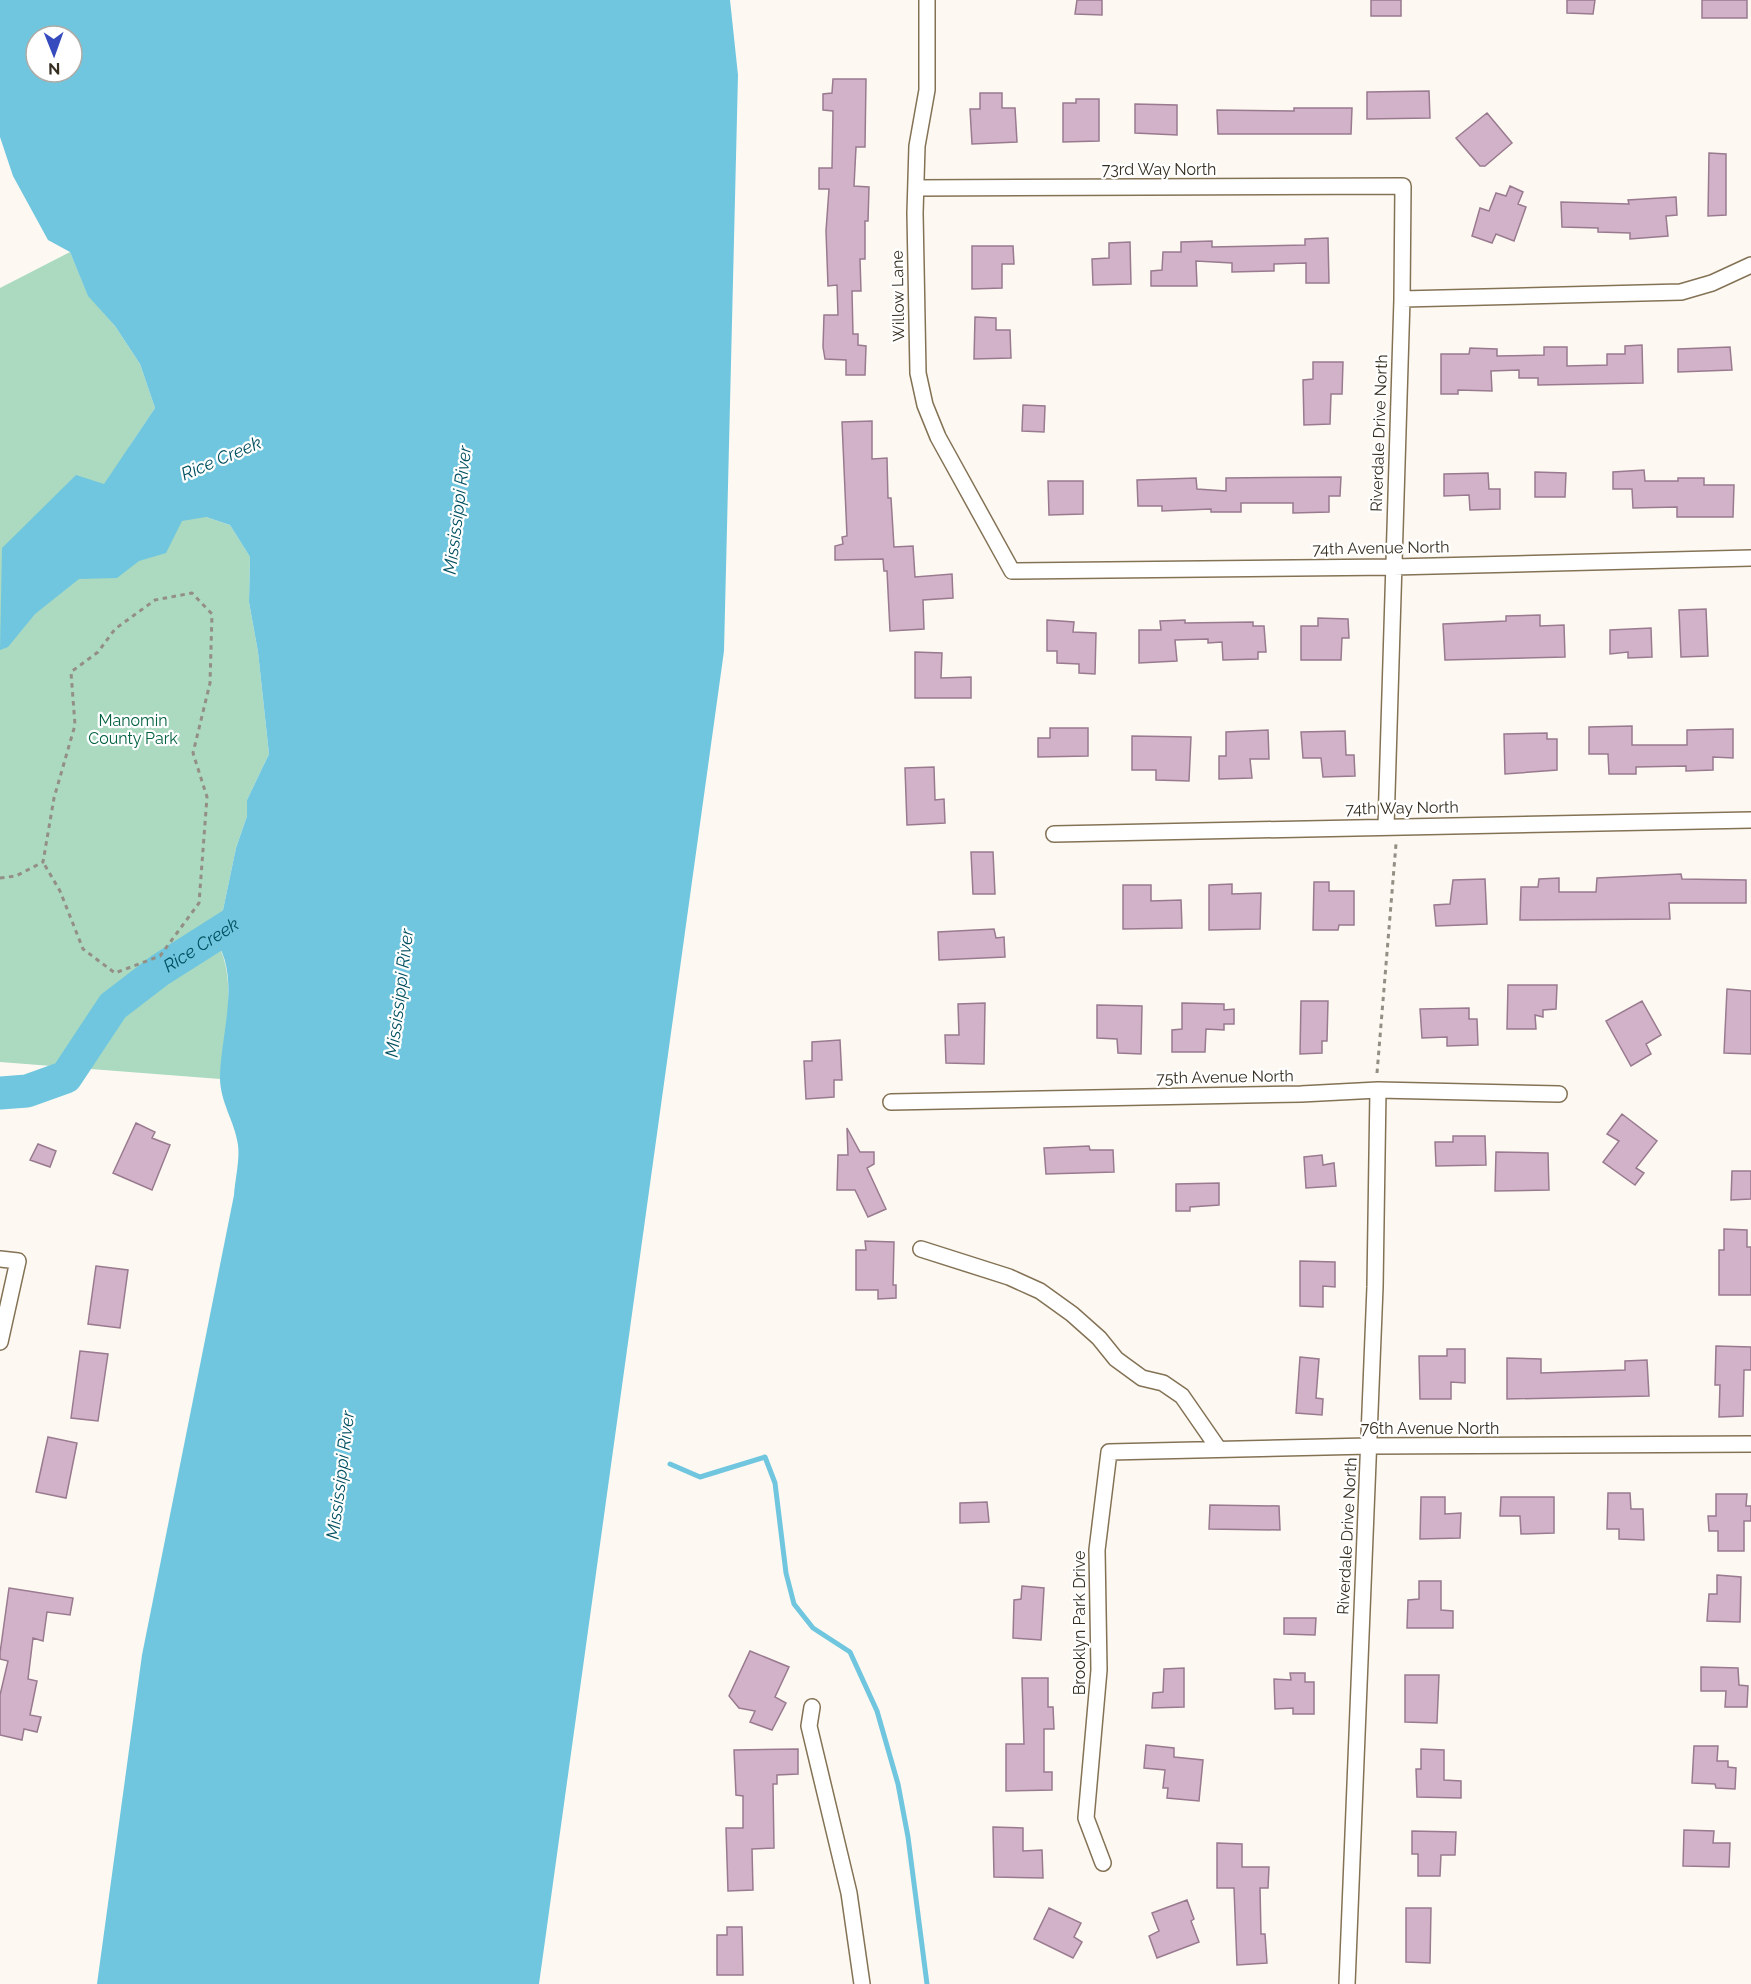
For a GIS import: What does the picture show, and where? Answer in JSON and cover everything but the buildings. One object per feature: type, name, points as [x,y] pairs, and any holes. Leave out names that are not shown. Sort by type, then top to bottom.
[{"type":"street","name":"Willow Lane","points":[[927,0],[927,90],[917,146],[915,338],[918,373],[925,405],[938,437],[1012,570]]},
{"type":"street","name":"73rd Way North","points":[[916,188],[1403,186]]},
{"type":"street","name":"Riverdale Drive North","points":[[1391,826],[1392,567],[1402,299],[1403,186]]},
{"type":"street","points":[[1402,299],[1681,292],[1712,283],[1751,265]]},
{"type":"street","name":"74th Avenue North","points":[[1012,570],[1392,567],[1751,558]]},
{"type":"street","name":"74th Way North","points":[[1054,834],[1751,820]]},
{"type":"street","name":"Riverdale Drive North","points":[[1347,1984],[1375,1287],[1378,1090]]},
{"type":"street","name":"75th Avenue North","points":[[891,1102],[1289,1094],[1378,1090],[1559,1094]]},
{"type":"street","points":[[921,1249],[1009,1277],[1040,1291],[1081,1322],[1116,1359],[1142,1378],[1162,1383],[1182,1396],[1218,1448]]},
{"type":"street","points":[[0,1259],[18,1261],[0,1342]]},
{"type":"street","name":"76th Avenue North","points":[[1109,1452],[1369,1446],[1751,1444]]},
{"type":"street","name":"Brooklyn Park Drive","points":[[1103,1863],[1086,1818],[1099,1670],[1097,1550],[1109,1452]]},
{"type":"street","points":[[812,1707],[809,1726],[849,1893],[862,1984]]},
{"type":"path","points":[[192,593],[212,614],[210,683],[193,753],[207,797],[199,903],[160,956],[115,973],[83,949],[60,891],[43,862],[54,798],[75,725],[71,672],[98,652],[115,629],[155,600],[192,593]]},
{"type":"path","points":[[1378,1090],[1377,1075],[1394,892],[1391,826]]},
{"type":"path","points":[[0,878],[16,876],[43,862]]},
{"type":"green space","name":"Manomin County Park","points":[[70,252],[88,295],[115,326],[140,364],[155,408],[129,447],[206,517],[230,525],[250,557],[249,602],[258,652],[269,754],[247,800],[247,816],[236,848],[223,910],[211,935],[220,949],[226,966],[228,984],[227,1024],[220,1079],[0,1062],[0,288]]},
{"type":"water","name":"Mississippi River","points":[[0,0],[730,0],[738,75],[724,651],[539,1984],[97,1984],[142,1655],[234,1195],[238,1163],[236,1137],[222,1095],[220,1078],[228,1004],[226,966],[221,950],[211,935],[223,910],[236,848],[247,816],[247,800],[269,754],[258,652],[249,602],[250,557],[230,525],[206,517],[182,521],[166,553],[139,561],[117,578],[79,579],[35,614],[8,647],[0,650],[2,548],[76,475],[104,484],[155,408],[140,364],[115,326],[88,296],[70,252],[48,240],[13,176],[0,137]]},
{"type":"waterway","name":"Rice Creek","points":[[0,1093],[27,1091],[66,1077],[113,1006],[160,970],[250,913]]},
{"type":"waterway","points":[[670,1464],[700,1477],[765,1457],[775,1483],[786,1573],[794,1604],[813,1628],[850,1652],[877,1711],[898,1784],[908,1837],[927,1984]]}]
